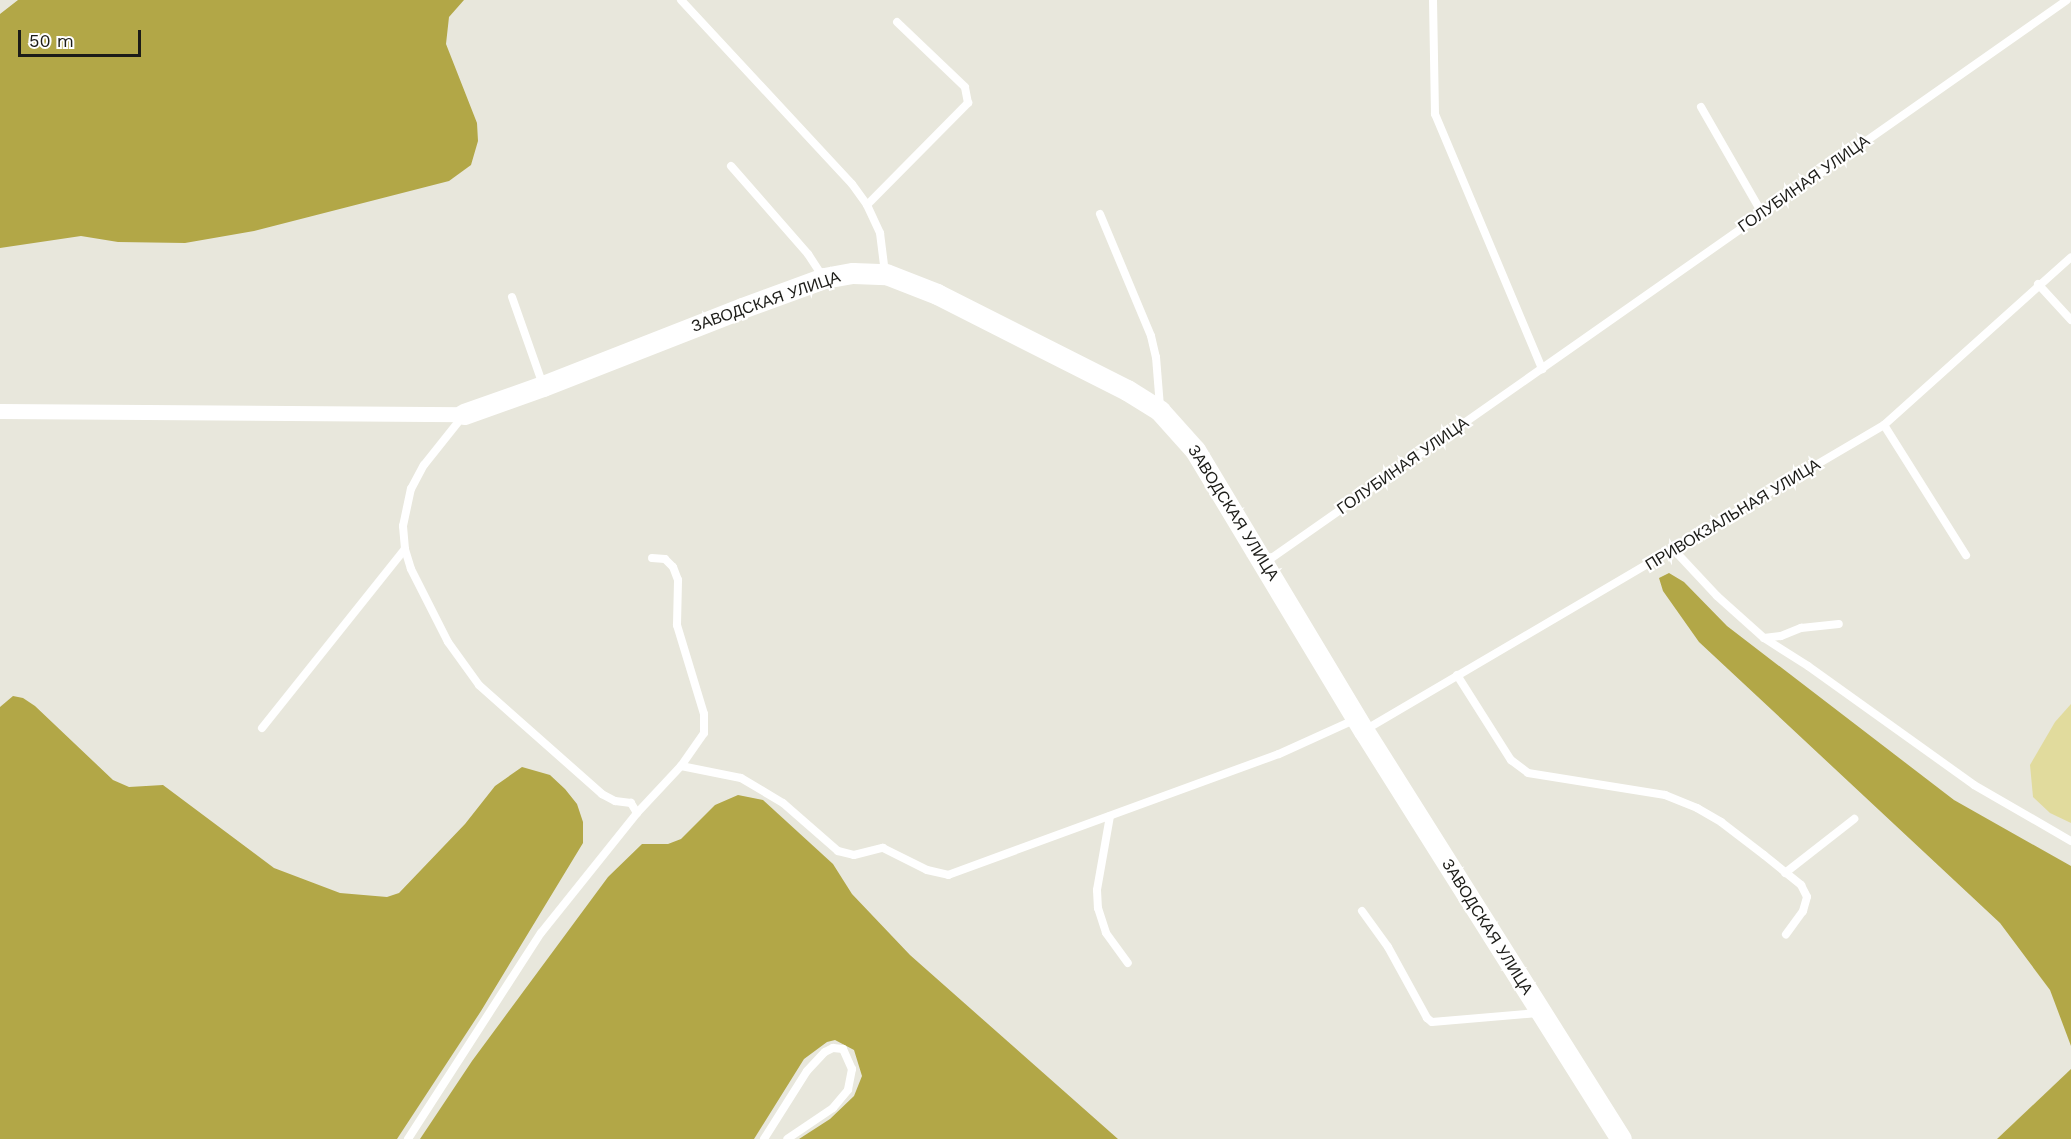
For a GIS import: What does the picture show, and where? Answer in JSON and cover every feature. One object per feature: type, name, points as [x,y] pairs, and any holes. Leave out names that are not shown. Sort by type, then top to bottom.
[{"type":"street","name":"ЗАВОДСКАЯ УЛИЦА","points":[[464,414],[824,278],[854,273],[885,274],[948,300],[1127,390],[1160,411],[1195,450],[1234,517],[1265,563],[1360,725],[1621,1139]]},
{"type":"street","points":[[0,411],[464,414]]},
{"type":"lane","points":[[681,0],[852,184],[867,205],[884,248],[885,274]]},
{"type":"lane","points":[[1433,0],[1435,114],[1542,369]]},
{"type":"lane","name":"ГОЛУБИНАЯ УЛИЦА","points":[[1265,563],[2067,0]]},
{"type":"lane","points":[[867,205],[968,103],[965,87],[897,22]]},
{"type":"lane","points":[[1701,107],[1762,213]]},
{"type":"lane","points":[[731,166],[808,254],[824,278]]},
{"type":"lane","points":[[1100,214],[1152,336],[1160,411]]},
{"type":"lane","name":"ПРИВОКЗАЛЬНАЯ УЛИЦА","points":[[681,766],[741,778],[783,803],[838,851],[854,855],[883,848],[927,870],[948,875],[1360,725],[1457,675],[1884,425],[1954,365],[2038,284],[2071,257]]},
{"type":"lane","points":[[2038,284],[2071,320]]},
{"type":"lane","points":[[512,297],[543,386]]},
{"type":"lane","points":[[464,414],[424,465],[411,489],[403,526],[405,549],[411,570],[448,642],[479,685],[602,794],[615,801],[631,803],[638,813]]},
{"type":"lane","points":[[1884,425],[1966,555]]},
{"type":"lane","points":[[262,728],[405,549]]},
{"type":"lane","points":[[1674,550],[1718,596],[1764,638],[1974,785],[2071,841]]},
{"type":"lane","points":[[408,1139],[541,933],[638,813],[681,766],[704,733],[704,714],[677,625],[678,580],[673,567],[665,559],[652,558]]},
{"type":"lane","points":[[1764,638],[1781,636],[1801,628],[1839,624]]},
{"type":"lane","points":[[1457,675],[1511,760],[1528,773],[1665,795],[1697,808],[1721,822],[1801,885],[1807,897],[1803,911],[1786,934]]},
{"type":"lane","points":[[1110,816],[1096,890],[1098,908],[1106,933],[1128,963]]},
{"type":"lane","points":[[1785,873],[1854,819]]},
{"type":"lane","points":[[1362,911],[1388,947],[1427,1018],[1432,1022],[1541,1013]]},
{"type":"lane","points":[[764,1139],[807,1071],[825,1052],[833,1048],[843,1049],[852,1069],[848,1090],[833,1108],[787,1139]]},
{"type":"shaded area","points":[[18,0],[464,0],[449,17],[446,44],[477,123],[478,141],[471,165],[449,181],[254,231],[185,243],[118,242],[81,236],[0,248],[0,14]]},
{"type":"shaded area","points":[[1669,573],[1684,582],[1727,626],[1954,800],[2071,866],[2071,1046],[2050,990],[2000,923],[1699,642],[1663,591],[1659,578]]},
{"type":"shaded area","points":[[13,696],[23,698],[35,706],[113,780],[129,787],[163,785],[274,868],[340,893],[387,897],[399,893],[465,824],[495,786],[522,767],[550,775],[565,789],[577,804],[583,822],[583,843],[481,1011],[397,1139],[0,1139],[0,707]]},
{"type":"shaded area","points":[[2071,704],[2071,823],[2050,813],[2033,797],[2030,765],[2055,722]]},
{"type":"shaded area","points":[[738,795],[763,800],[833,864],[852,894],[910,955],[1118,1139],[799,1139],[830,1119],[854,1096],[862,1076],[854,1050],[835,1040],[827,1042],[804,1059],[754,1139],[420,1139],[472,1061],[608,877],[642,844],[668,844],[681,839],[715,805]]},
{"type":"shaded area","points":[[2071,1069],[2071,1139],[1997,1139]]}]
